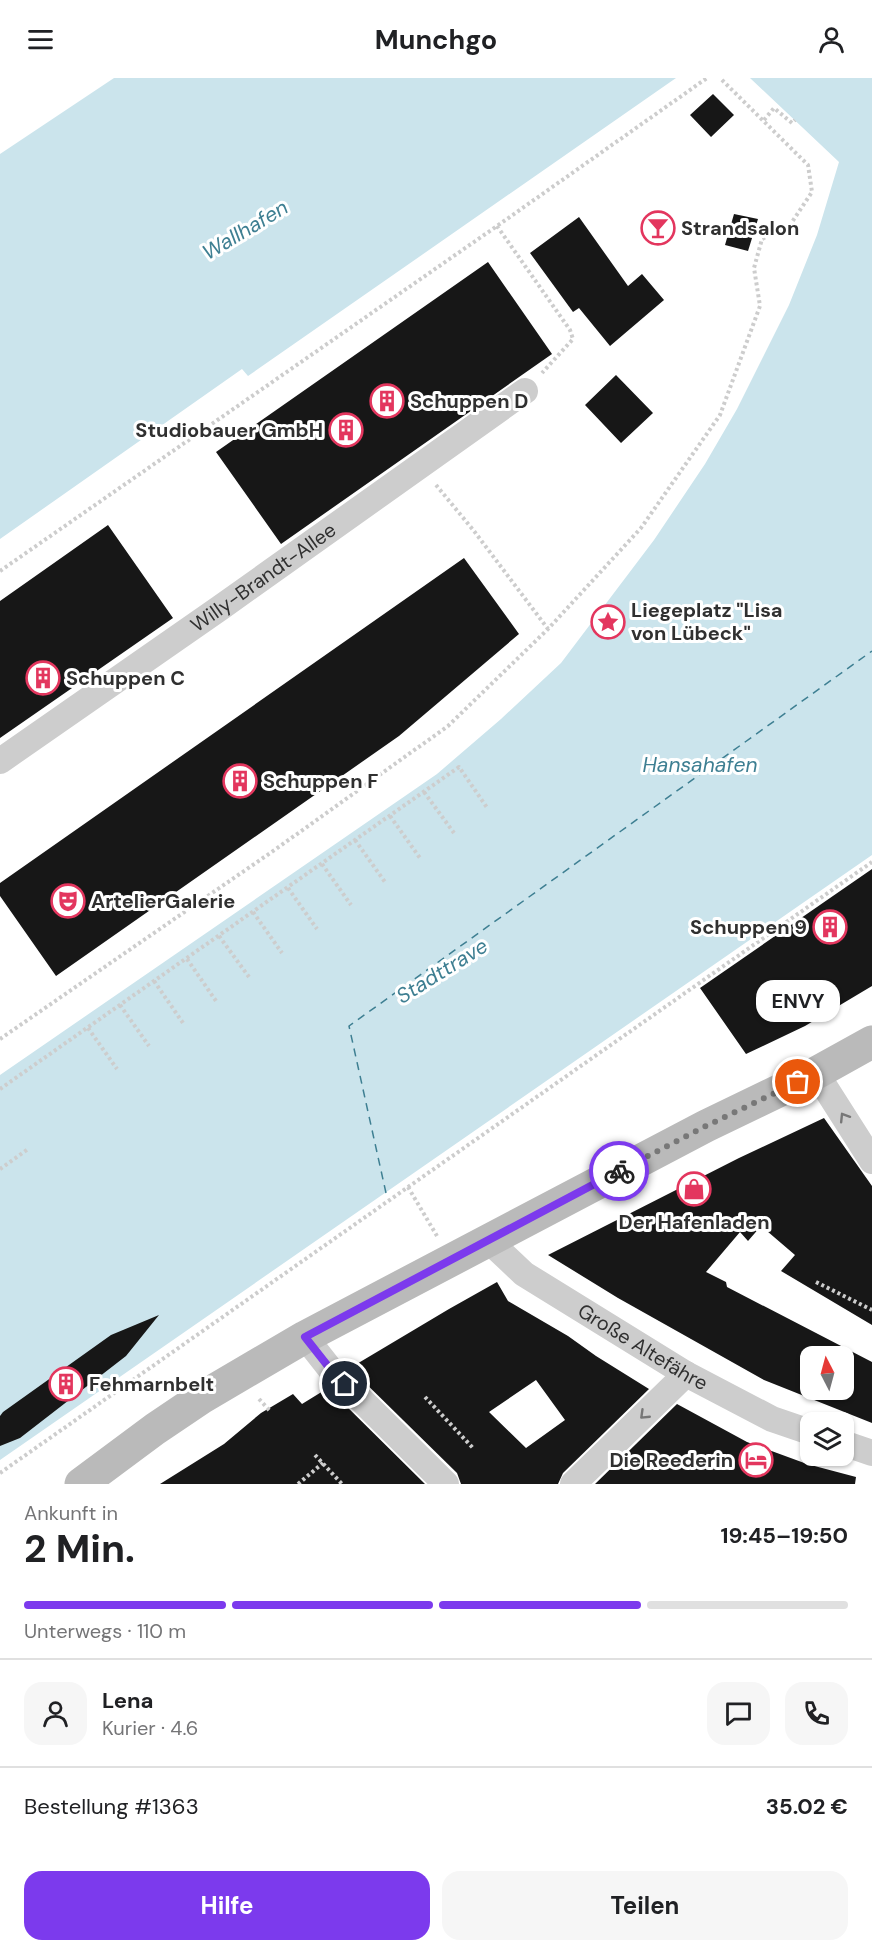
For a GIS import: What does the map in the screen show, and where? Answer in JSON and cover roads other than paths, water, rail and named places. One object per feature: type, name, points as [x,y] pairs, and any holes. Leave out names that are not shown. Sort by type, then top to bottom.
[{"type":"main road","points":[[81,1484],[201,1398],[305,1337],[706,1126],[816,1073],[872,1042]]},
{"type":"street","name":"Willy-Brandt-Allee","points":[[0,761],[525,391]]},
{"type":"street","points":[[816,1073],[872,1161]]},
{"type":"street","name":"Große Altefähre","points":[[488,1240],[524,1274],[686,1374],[772,1419],[800,1429]]},
{"type":"street","points":[[305,1337],[331,1370],[446,1484]]},
{"type":"street","points":[[573,1484],[686,1374]]},
{"type":"street","points":[[854,1447],[872,1453]]},
{"type":"water","name":"Wallhafen","points":[[114,78],[676,78],[248,376],[242,369],[0,539],[0,154]]},
{"type":"water","name":"Hansahafen","points":[[750,78],[872,78],[872,855],[0,1460],[0,1075],[437,774],[561,663],[654,540],[705,464],[737,409],[789,305],[817,235],[839,162]]},
{"type":"place","name":"Strandsalon","points":[[658,228]]},
{"type":"place","name":"Schuppen D","points":[[387,401]]},
{"type":"place","name":"Studiobauer GmbH","points":[[346,430]]},
{"type":"place","name":"Liegeplatz \"Lisa von Lübeck\"","points":[[608,622]]},
{"type":"place","name":"Schuppen C","points":[[43,678]]},
{"type":"place","name":"Schuppen F","points":[[240,781]]},
{"type":"place","name":"ArtelierGalerie","points":[[68,901]]},
{"type":"place","name":"Schuppen 9","points":[[830,927]]},
{"type":"place","name":"ENVY","points":[[798,1082]]},
{"type":"place","name":"Der Hafenladen","points":[[694,1189]]},
{"type":"place","name":"Fehmarnbelt","points":[[66,1384]]},
{"type":"place","name":"Die Reederin","points":[[756,1460]]},
{"type":"water label","name":"Stadttrave","points":[[442,971]]}]
